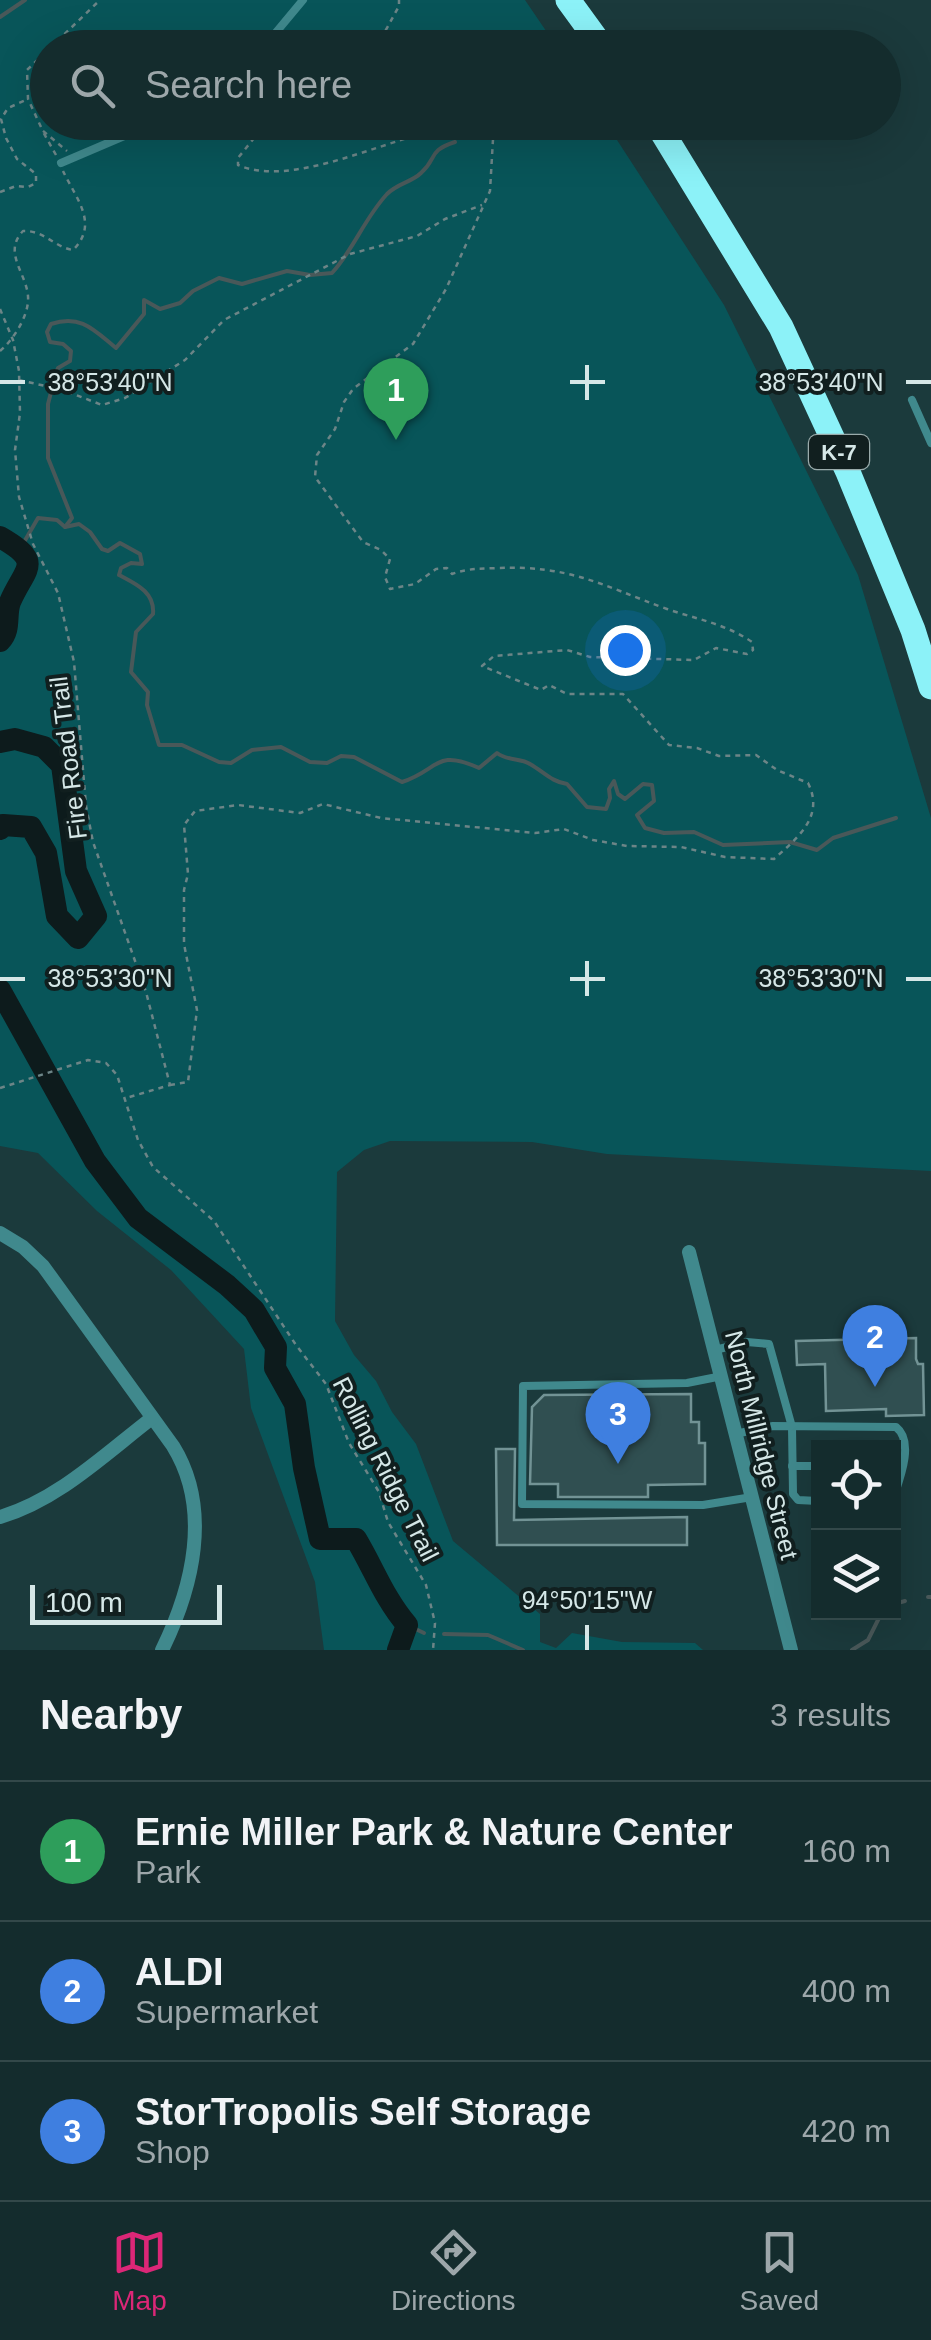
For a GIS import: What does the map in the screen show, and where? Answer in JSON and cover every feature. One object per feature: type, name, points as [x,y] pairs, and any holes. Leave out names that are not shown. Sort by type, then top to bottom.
[{"type":"highway","points":[[568,0],[590,30]]},
{"type":"highway","name":"K-7","points":[[667,140],[780,327],[848,472],[913,630],[931,687]]},
{"type":"street","points":[[0,1233],[43,1266],[180,1458],[195,1514],[196,1535],[190,1576],[162,1650]]},
{"type":"street","name":"North Millridge Street","points":[[689,1252],[791,1650]]},
{"type":"street","points":[[0,1517],[32,1506],[66,1484],[152,1418]]},
{"type":"lane","points":[[278,30],[303,0]]},
{"type":"lane","points":[[61,164],[115,140]]},
{"type":"lane","points":[[912,400],[931,443]]},
{"type":"lane","points":[[715,1350],[747,1342],[769,1344],[792,1426],[794,1498],[811,1500]]},
{"type":"lane","points":[[722,1376],[688,1383],[523,1386],[522,1504],[702,1505],[752,1497]]},
{"type":"lane","points":[[735,1434],[773,1426],[896,1427],[907,1442],[901,1457]]},
{"type":"lane","points":[[792,1466],[811,1466]]},
{"type":"path","points":[[66,30],[93,2],[100,0]]},
{"type":"path","points":[[386,30],[399,0]]},
{"type":"path","points":[[30,68],[30,103]]},
{"type":"path","points":[[0,192],[16,186],[28,188],[36,182],[36,174],[17,159],[1,119],[8,108],[28,99]]},
{"type":"path","points":[[0,352],[12,340],[28,302],[14,252],[16,238],[24,231],[36,230],[61,248],[72,250],[84,239],[87,228],[48,140]]},
{"type":"path","points":[[54,140],[74,157]]},
{"type":"path","points":[[252,140],[238,158],[238,165],[260,170],[309,169],[403,140]]},
{"type":"path","points":[[126,1098],[188,1082],[197,1010],[184,944],[184,890],[188,874],[184,826],[195,811],[238,805],[300,813],[322,804],[382,818],[535,833],[564,829],[593,840],[627,846],[681,848],[725,857],[774,860],[806,831],[814,794],[808,783],[777,770],[756,755],[719,756],[697,748],[669,745],[624,694],[567,694],[549,685],[541,690],[482,666],[494,656],[567,650],[590,658],[694,660],[716,648],[747,654],[754,650],[752,642],[733,629],[644,601],[580,574],[538,566],[466,569],[452,574],[447,568],[436,569],[414,584],[390,589],[384,577],[390,560],[380,550],[362,542],[316,477],[317,455],[334,429],[344,402],[353,390],[412,344],[446,289],[490,191],[493,140]]},
{"type":"path","points":[[18,380],[64,390],[102,405],[125,398],[185,360],[224,320],[350,254],[417,236],[446,218],[483,205]]},
{"type":"path","points":[[0,308],[12,340]]},
{"type":"path","name":"Fire Road Trail","points":[[12,340],[20,414],[16,476],[32,543],[58,593],[74,662],[86,806],[93,842],[146,992],[170,1085]]},
{"type":"path","name":"Rolling Ridge Trail","points":[[0,1088],[88,1060],[106,1063],[117,1075],[138,1140],[153,1167],[214,1221],[326,1384],[349,1443],[379,1492],[388,1522],[426,1586],[435,1622],[433,1650]]},
{"type":"shaded area","points":[[0,0],[525,0],[545,30],[30,30],[30,140],[617,140],[724,305],[858,575],[931,818],[931,1171],[607,1154],[532,1142],[390,1141],[364,1150],[337,1172],[335,1321],[416,1444],[453,1541],[540,1614],[540,1642],[556,1648],[572,1633],[622,1642],[695,1643],[703,1650],[324,1650],[315,1582],[251,1408],[244,1349],[171,1270],[97,1211],[38,1153],[0,1146]]},
{"type":"building","points":[[916,1338],[916,1359],[923,1364],[924,1415],[886,1416],[886,1409],[826,1411],[825,1364],[797,1365],[796,1341]]},
{"type":"building","points":[[691,1394],[691,1422],[699,1422],[699,1443],[705,1443],[705,1484],[648,1485],[648,1497],[558,1497],[558,1484],[530,1484],[532,1407],[544,1395]]},
{"type":"building","points":[[496,1449],[515,1449],[514,1520],[687,1517],[687,1545],[497,1545]]},
{"type":"waterway","points":[[0,17],[25,0]]},
{"type":"waterway","points":[[65,527],[72,518],[48,458],[48,404],[58,368],[70,361],[71,351],[63,344],[50,342],[47,332],[51,324],[79,322],[116,348],[144,314],[144,300],[160,309],[180,303],[193,291],[219,278],[242,284],[287,271],[332,273],[387,194],[417,176],[436,152],[455,142]]},
{"type":"waterway","points":[[20,549],[38,518],[57,520],[65,527],[79,524],[102,549],[108,551],[120,543],[140,554],[142,564],[131,563],[121,568],[119,575],[143,590],[153,606],[153,614],[136,632],[131,672],[148,692],[147,705],[159,745],[182,745],[219,762],[231,763],[252,750],[281,747],[310,762],[354,757],[402,782],[445,760],[479,768],[497,753],[526,762],[567,784],[587,807],[606,809],[614,781],[618,794],[625,799],[643,784],[652,785],[654,801],[637,815],[645,828],[664,833],[694,832],[723,845],[790,842],[817,850],[833,838],[896,818]]},
{"type":"waterway","points":[[0,537],[23,553],[28,566],[10,602],[6,632],[0,641]]},
{"type":"waterway","points":[[0,742],[15,739],[44,747],[62,765],[76,871],[96,916],[78,938],[57,916],[46,853],[31,827],[3,825],[0,829]]},
{"type":"waterway","points":[[0,990],[95,1161],[138,1218],[254,1310],[276,1347],[275,1368],[295,1404],[320,1539],[356,1539],[407,1625],[398,1650]]},
{"type":"waterway","points":[[901,1602],[905,1601]]},
{"type":"waterway","points":[[852,1650],[868,1640],[878,1620]]},
{"type":"waterway","points":[[407,1625],[424,1633]]},
{"type":"waterway","points":[[444,1634],[488,1635],[523,1650]]},
{"type":"place","name":"Ernie Miller Park & Nature Center","points":[[396,440]]},
{"type":"place","name":"ALDI","points":[[875,1387]]},
{"type":"place","name":"StorTropolis Self Storage","points":[[618,1464]]}]
